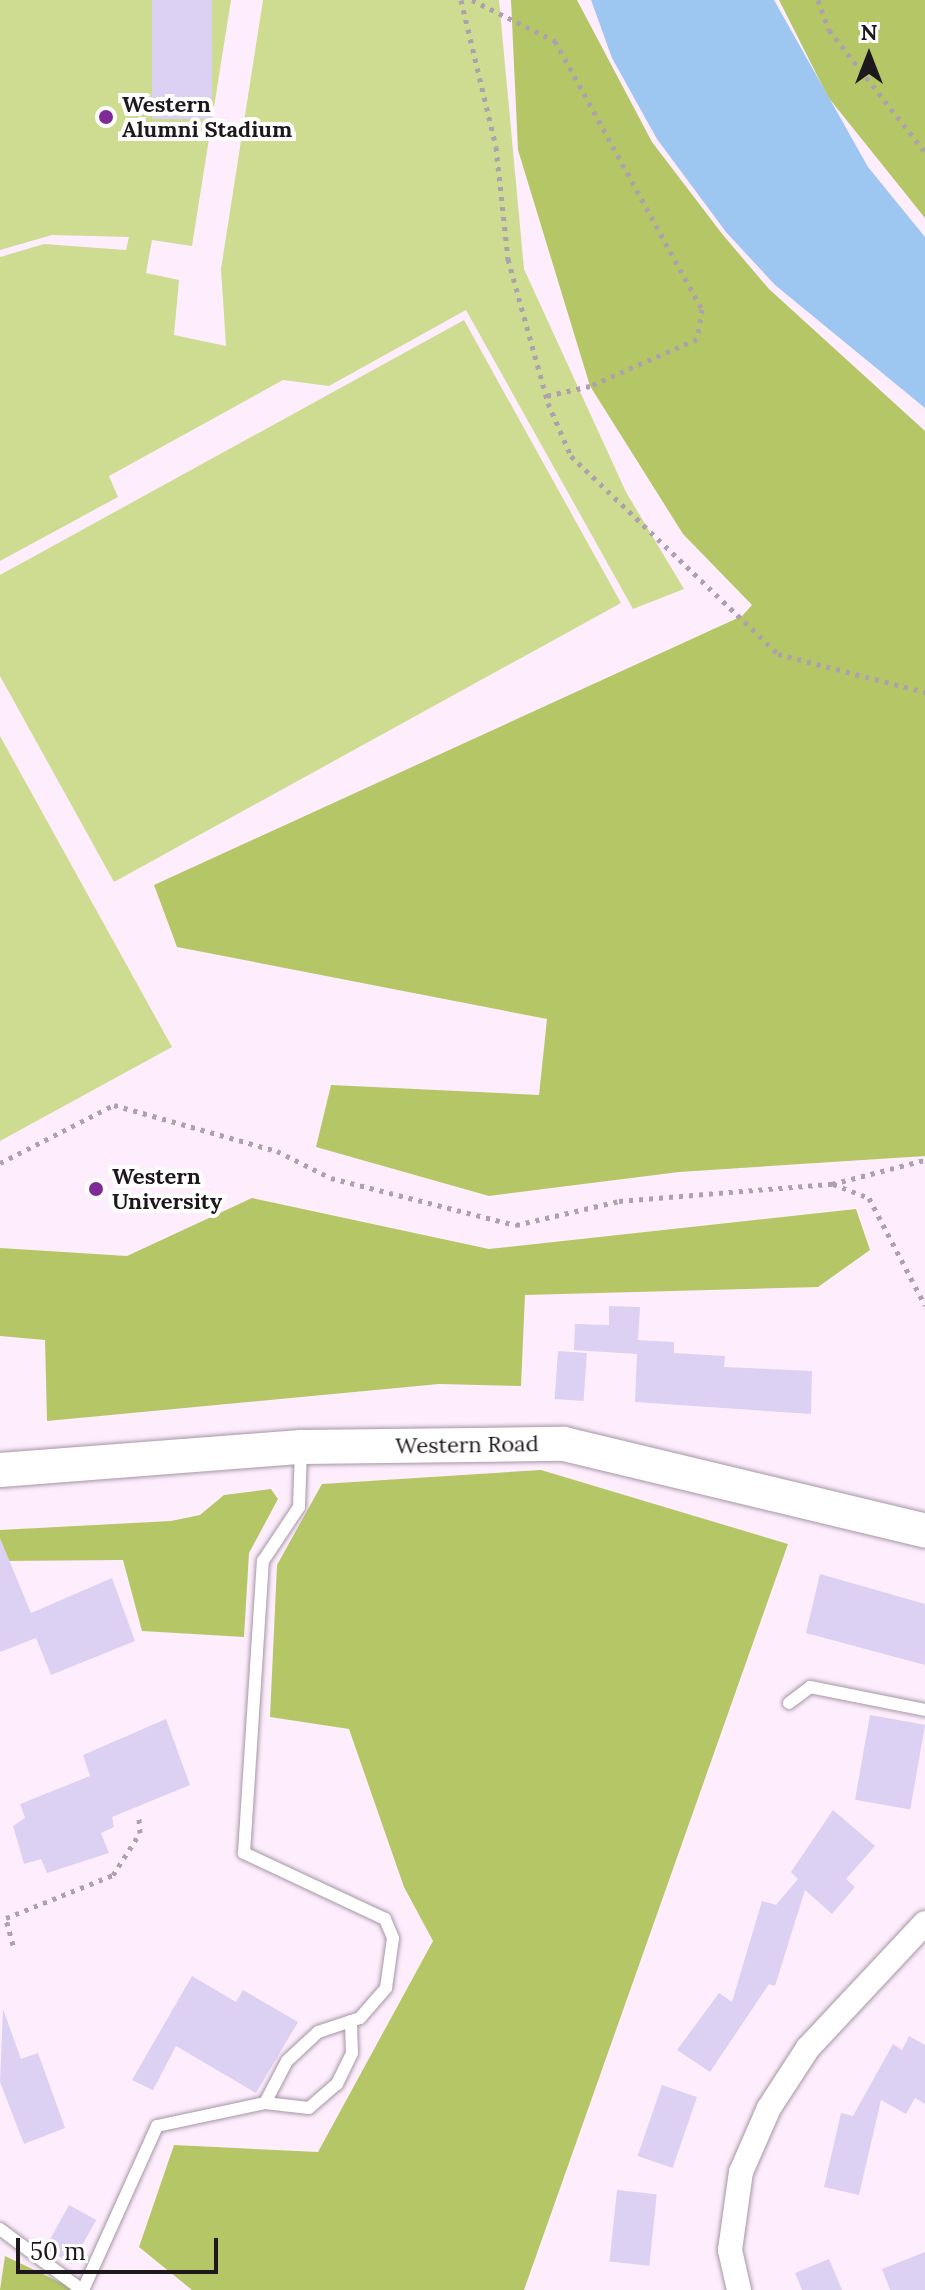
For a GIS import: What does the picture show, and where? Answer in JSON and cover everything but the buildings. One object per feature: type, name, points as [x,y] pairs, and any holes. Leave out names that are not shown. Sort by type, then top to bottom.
[{"type":"main road","name":"Western Road","points":[[0,1470],[301,1447],[564,1444],[925,1531]]},
{"type":"street","points":[[739,2290],[730,2250],[741,2172],[769,2108],[808,2048],[925,1923]]},
{"type":"lane","points":[[265,2103],[287,2061],[318,2032],[351,2021],[386,1988],[393,1938],[385,1919],[244,1853],[263,1561],[299,1507],[301,1447]]},
{"type":"lane","points":[[789,1703],[810,1687],[925,1710]]},
{"type":"lane","points":[[0,2229],[83,2290],[157,2126],[265,2103],[309,2108],[337,2084],[352,2053],[351,2021]]},
{"type":"path","points":[[461,0],[496,147],[502,236],[546,396],[571,456],[598,486],[778,654],[925,692]]},
{"type":"path","points":[[472,0],[555,41],[702,309],[697,339],[590,386],[546,396]]},
{"type":"path","points":[[818,0],[829,30],[925,152]]},
{"type":"path","points":[[0,1163],[114,1105],[277,1151],[331,1178],[516,1225],[619,1201],[832,1184],[925,1160]]},
{"type":"path","points":[[832,1184],[869,1198],[925,1305]]},
{"type":"path","points":[[13,1945],[6,1918],[113,1875],[140,1833],[139,1817]]},
{"type":"green space","points":[[0,0],[231,0],[192,246],[152,240],[146,273],[179,280],[174,335],[226,346],[221,269],[263,0],[499,0],[524,269],[626,492],[684,589],[633,609],[466,310],[329,386],[283,380],[109,476],[118,497],[0,561],[0,257],[44,244],[126,250],[129,237],[52,235],[0,250]]},
{"type":"green space","points":[[511,0],[577,0],[652,142],[723,235],[769,289],[925,431],[925,1156],[679,1172],[489,1196],[316,1147],[331,1085],[539,1095],[547,1019],[177,947],[154,885],[742,616],[752,605],[683,534],[590,386],[518,150]]},
{"type":"green space","points":[[779,0],[925,0],[925,218],[828,97]]},
{"type":"green space","points":[[464,320],[621,603],[114,882],[0,676],[0,575]]},
{"type":"green space","points":[[0,736],[172,1047],[0,1141]]},
{"type":"green space","points":[[252,1198],[489,1249],[856,1209],[870,1250],[818,1287],[525,1295],[521,1386],[439,1384],[47,1421],[45,1340],[0,1336],[0,1248],[127,1256]]},
{"type":"green space","points":[[541,1470],[788,1544],[524,2290],[192,2290],[139,2247],[174,2145],[318,2152],[433,1941],[404,1887],[349,1729],[270,1717],[277,1565],[322,1484]]},
{"type":"green space","points":[[271,1489],[278,1499],[249,1553],[244,1637],[142,1631],[123,1560],[0,1561],[0,1530],[171,1521],[200,1515],[224,1495]]},
{"type":"green space","points":[[5,2256],[70,2287],[70,2290],[0,2290]]},
{"type":"water","points":[[591,0],[774,0],[868,167],[925,237],[925,408],[775,285],[726,232],[657,139],[612,58]]},
{"type":"place","name":"Western Alumni Stadium","points":[[106,117]]},
{"type":"place","name":"Western University","points":[[96,1189]]}]
